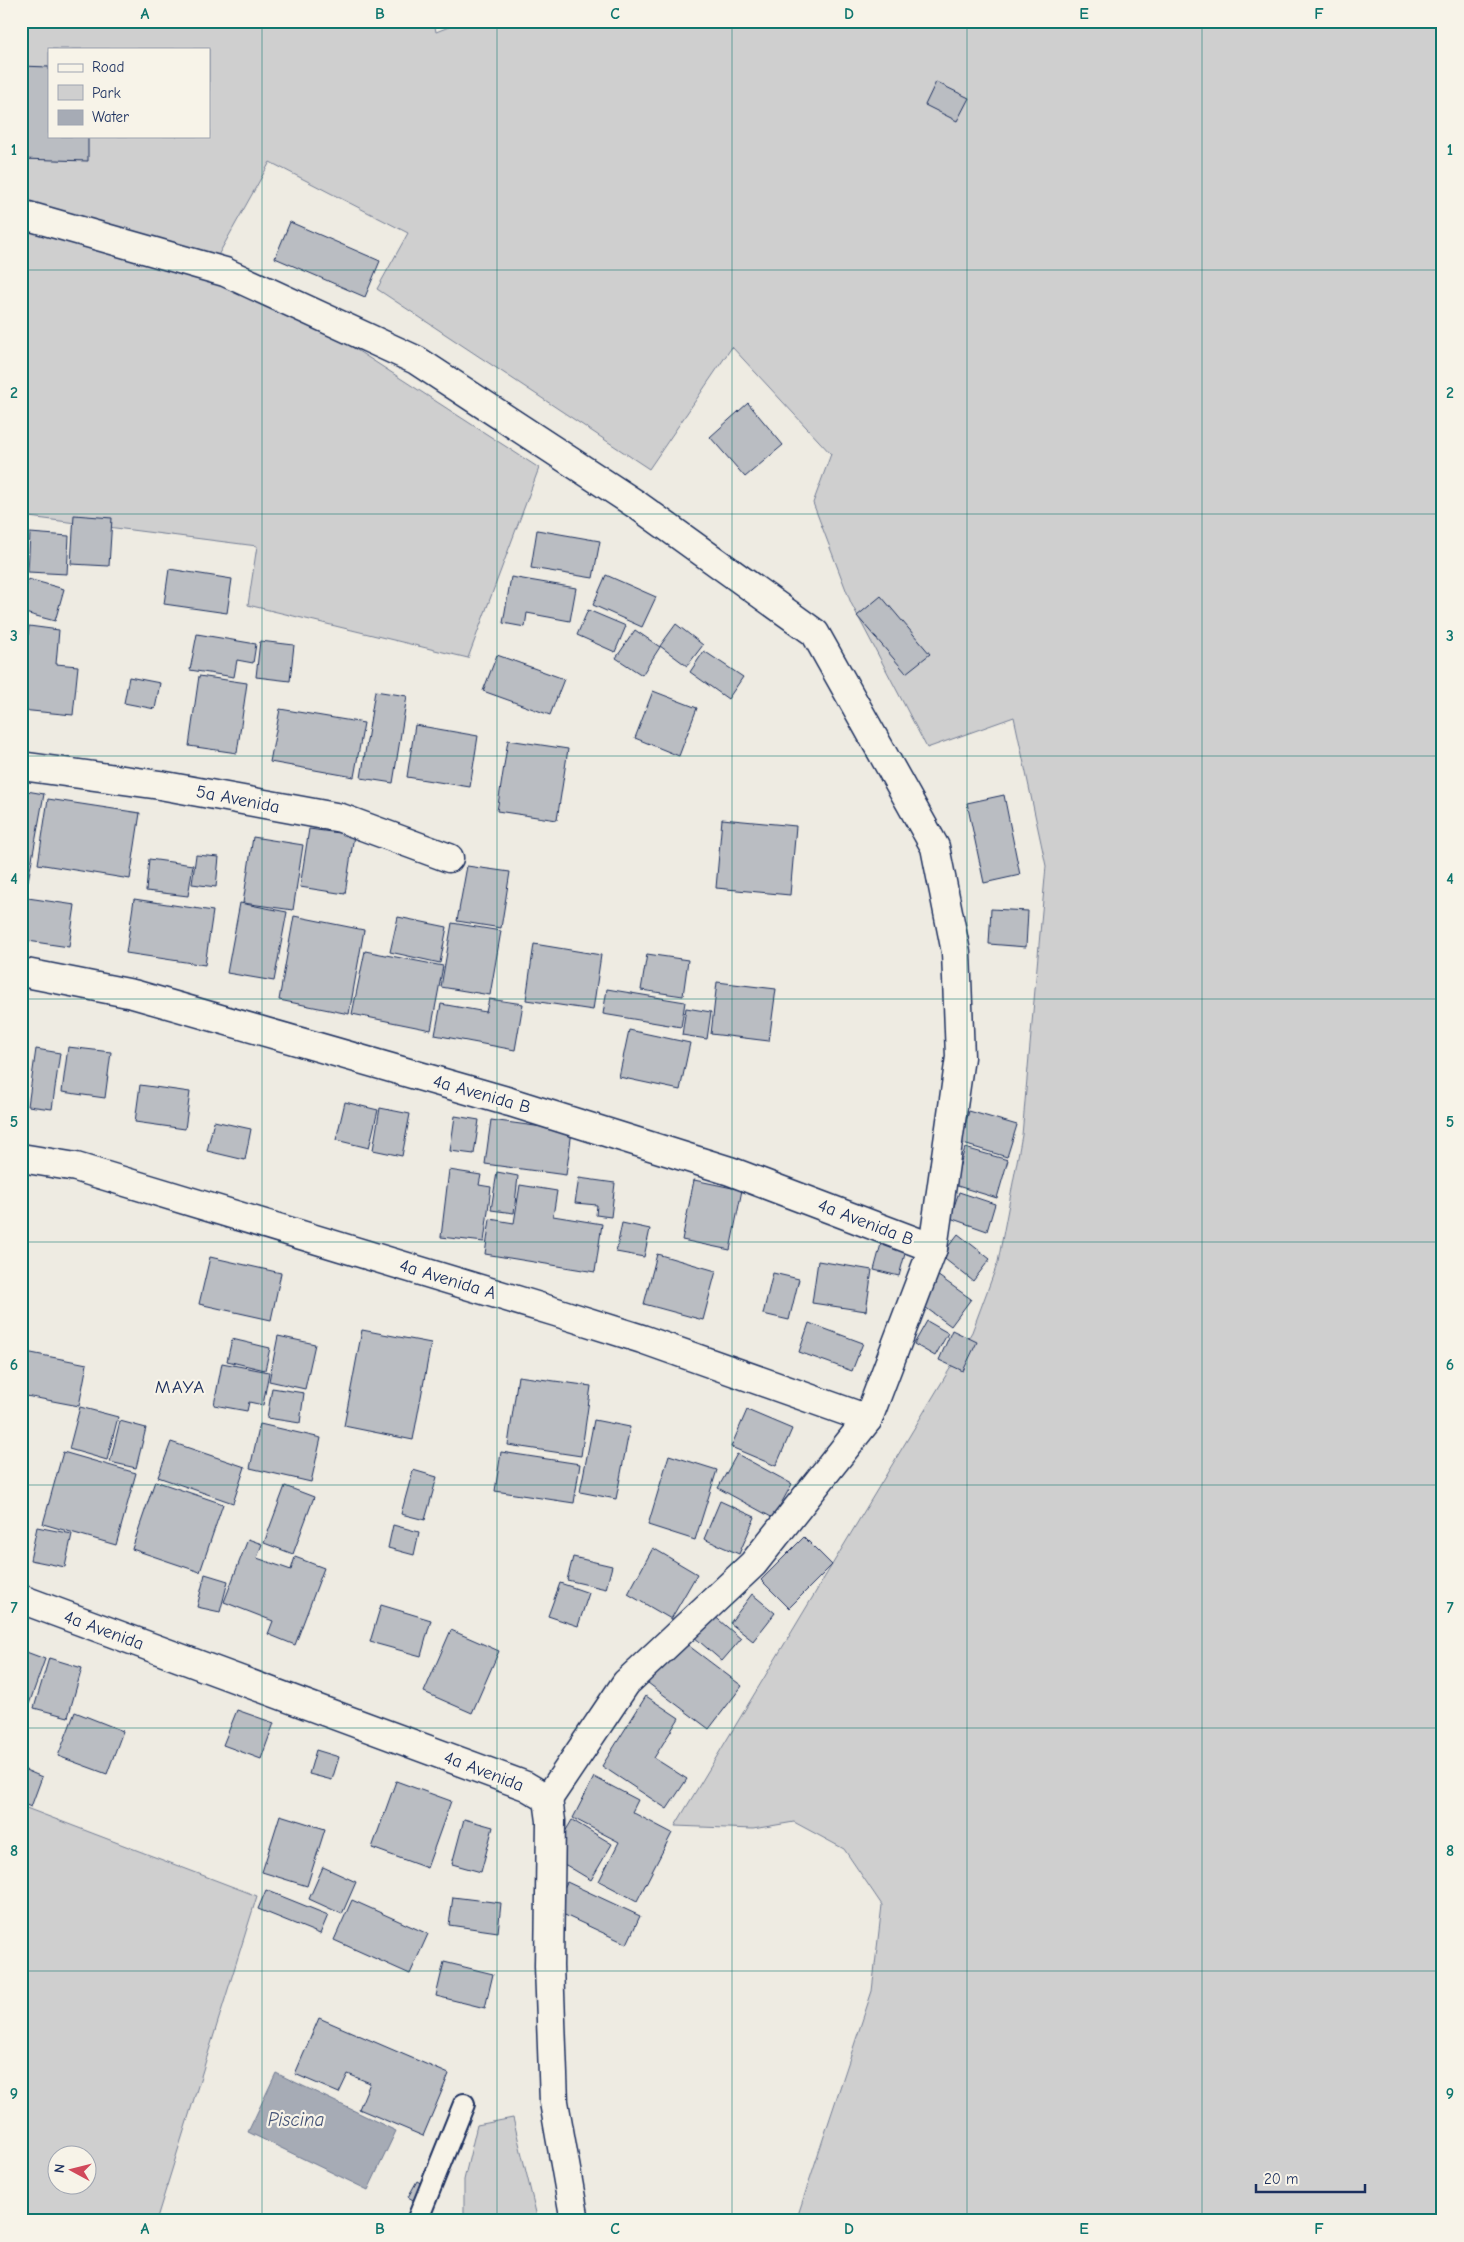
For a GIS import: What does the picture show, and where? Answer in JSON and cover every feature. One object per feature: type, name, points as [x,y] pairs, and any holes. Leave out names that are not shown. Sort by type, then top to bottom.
[{"type":"street","points":[[21,214],[224,272],[416,360],[637,505],[815,633],[935,847],[956,952],[960,1057],[933,1248],[868,1419],[753,1564],[626,1684],[548,1799],[551,1821],[549,1966],[554,2102],[575,2221]]},
{"type":"street","name":"5a Avenida","points":[[21,766],[160,784],[341,818],[449,858]]},
{"type":"street","name":"4a Avenida B","points":[[21,972],[133,994],[510,1102],[730,1171],[933,1248]]},
{"type":"street","name":"4a Avenida A","points":[[21,1158],[76,1166],[556,1312],[652,1342],[868,1419]]},
{"type":"street","name":"4a Avenida","points":[[21,1599],[526,1786],[548,1799]]},
{"type":"lane","points":[[417,2221],[464,2104]]},
{"type":"green space","points":[[21,21],[434,21],[436,32],[464,21],[1443,21],[1443,2221],[796,2221],[872,1991],[882,1905],[844,1849],[794,1822],[753,1829],[675,1826],[972,1332],[998,1262],[1022,1135],[1046,866],[1014,717],[927,748],[851,603],[813,503],[831,454],[732,347],[649,469],[377,289],[408,233],[270,162],[216,259],[539,468],[468,658],[248,605],[257,546],[21,516]]},
{"type":"green space","points":[[21,1806],[257,1896],[156,2221],[21,2221]]},
{"type":"green space","points":[[513,2118],[538,2221],[464,2221],[464,2180],[477,2125]]},
{"type":"water","name":"Piscina","points":[[276,2073],[396,2131],[368,2190],[248,2132]]},
{"type":"building","points":[[21,66],[48,67],[48,138],[88,138],[88,161],[21,159]]},
{"type":"building","points":[[936,82],[969,98],[957,121],[925,105]]},
{"type":"building","points":[[290,222],[380,261],[365,297],[275,258]]},
{"type":"building","points":[[748,403],[783,445],[745,477],[710,437]]},
{"type":"building","points":[[74,515],[112,518],[109,566],[71,564]]},
{"type":"building","points":[[537,530],[600,541],[593,578],[531,568]]},
{"type":"building","points":[[30,533],[69,536],[67,574],[28,572]]},
{"type":"building","points":[[169,569],[232,579],[227,613],[164,604]]},
{"type":"building","points":[[606,575],[656,597],[642,627],[593,605]]},
{"type":"building","points":[[511,577],[576,588],[570,621],[527,613],[525,627],[503,623]]},
{"type":"building","points":[[28,579],[64,589],[55,621],[21,612]]},
{"type":"building","points":[[881,596],[930,654],[906,673],[857,616]]},
{"type":"building","points":[[588,610],[626,626],[615,652],[577,635]]},
{"type":"building","points":[[676,624],[703,645],[687,666],[660,646]]},
{"type":"building","points":[[29,626],[59,630],[56,664],[78,666],[73,715],[21,710],[21,666],[25,666]]},
{"type":"building","points":[[635,630],[660,647],[642,675],[616,658]]},
{"type":"building","points":[[197,634],[256,644],[253,663],[237,660],[234,677],[190,670]]},
{"type":"building","points":[[260,641],[294,645],[290,681],[256,677]]},
{"type":"building","points":[[704,651],[743,677],[728,699],[690,672]]},
{"type":"building","points":[[497,655],[564,679],[550,715],[483,691]]},
{"type":"building","points":[[199,676],[247,683],[237,753],[189,746]]},
{"type":"building","points":[[129,677],[160,683],[155,709],[124,703]]},
{"type":"building","points":[[375,691],[407,696],[393,783],[361,778]]},
{"type":"building","points":[[653,691],[697,708],[679,756],[635,738]]},
{"type":"building","points":[[280,709],[364,723],[354,777],[270,762]]},
{"type":"building","points":[[415,725],[478,736],[470,787],[407,777]]},
{"type":"building","points":[[508,740],[568,749],[557,820],[497,811]]},
{"type":"building","points":[[21,790],[44,794],[28,881],[21,880]]},
{"type":"building","points":[[1004,795],[1020,875],[984,883],[967,803]]},
{"type":"building","points":[[48,799],[140,813],[130,879],[38,864]]},
{"type":"building","points":[[722,819],[796,826],[790,895],[716,888]]},
{"type":"building","points":[[309,829],[354,835],[345,894],[300,887]]},
{"type":"building","points":[[253,837],[303,845],[293,910],[243,903]]},
{"type":"building","points":[[196,855],[219,857],[216,887],[192,884]]},
{"type":"building","points":[[149,859],[193,865],[188,896],[146,891]]},
{"type":"building","points":[[467,866],[510,872],[501,928],[457,921]]},
{"type":"building","points":[[21,897],[75,905],[69,947],[21,940]]},
{"type":"building","points":[[134,899],[213,911],[205,965],[126,953]]},
{"type":"building","points":[[240,903],[287,912],[274,981],[227,973]]},
{"type":"building","points":[[991,909],[1028,911],[1026,947],[989,944]]},
{"type":"building","points":[[294,916],[364,930],[349,1014],[279,1000]]},
{"type":"building","points":[[398,917],[447,927],[440,963],[390,952]]},
{"type":"building","points":[[452,923],[501,931],[490,995],[441,987]]},
{"type":"building","points":[[534,944],[601,955],[593,1010],[526,1000]]},
{"type":"building","points":[[365,951],[443,966],[431,1030],[352,1014]]},
{"type":"building","points":[[647,954],[688,960],[683,996],[641,990]]},
{"type":"building","points":[[717,982],[776,989],[769,1041],[711,1034]]},
{"type":"building","points":[[607,989],[685,1002],[681,1027],[603,1014]]},
{"type":"building","points":[[489,999],[523,1004],[515,1050],[435,1035],[441,1004],[486,1012]]},
{"type":"building","points":[[686,1008],[711,1012],[707,1039],[682,1035]]},
{"type":"building","points":[[629,1030],[690,1043],[680,1090],[619,1077]]},
{"type":"building","points":[[68,1047],[111,1052],[105,1098],[62,1092]]},
{"type":"building","points":[[36,1049],[60,1053],[52,1109],[28,1106]]},
{"type":"building","points":[[140,1085],[190,1092],[185,1129],[135,1122]]},
{"type":"building","points":[[345,1102],[378,1110],[369,1148],[336,1140]]},
{"type":"building","points":[[380,1108],[410,1114],[402,1156],[373,1150]]},
{"type":"building","points":[[969,1111],[1017,1125],[1007,1157],[960,1143]]},
{"type":"building","points":[[455,1116],[479,1120],[474,1154],[450,1151]]},
{"type":"building","points":[[491,1120],[572,1131],[566,1175],[485,1164]]},
{"type":"building","points":[[214,1121],[251,1129],[245,1160],[207,1151]]},
{"type":"building","points":[[965,1148],[1008,1160],[997,1198],[954,1185]]},
{"type":"building","points":[[449,1170],[481,1175],[479,1185],[491,1187],[484,1242],[441,1237]]},
{"type":"building","points":[[497,1172],[518,1176],[514,1213],[491,1210]]},
{"type":"building","points":[[579,1178],[615,1183],[611,1217],[596,1215],[597,1205],[575,1203]]},
{"type":"building","points":[[694,1180],[742,1190],[730,1250],[682,1240]]},
{"type":"building","points":[[520,1185],[557,1191],[553,1216],[602,1224],[595,1272],[485,1254],[490,1219],[514,1223]]},
{"type":"building","points":[[959,1192],[995,1204],[987,1231],[950,1218]]},
{"type":"building","points":[[622,1223],[650,1229],[644,1257],[616,1252]]},
{"type":"building","points":[[958,1234],[990,1259],[973,1281],[941,1256]]},
{"type":"building","points":[[881,1244],[906,1250],[899,1276],[874,1270]]},
{"type":"building","points":[[657,1254],[716,1271],[703,1320],[644,1304]]},
{"type":"building","points":[[210,1257],[281,1273],[271,1320],[199,1304]]},
{"type":"building","points":[[818,1261],[872,1270],[866,1311],[812,1303]]},
{"type":"building","points":[[773,1273],[799,1279],[789,1320],[763,1314]]},
{"type":"building","points":[[937,1275],[971,1299],[951,1326],[918,1302]]},
{"type":"building","points":[[927,1321],[948,1333],[935,1356],[914,1344]]},
{"type":"building","points":[[809,1323],[863,1343],[852,1371],[799,1352]]},
{"type":"building","points":[[362,1330],[431,1343],[413,1440],[344,1426]]},
{"type":"building","points":[[952,1330],[977,1342],[963,1371],[939,1360]]},
{"type":"building","points":[[278,1336],[315,1344],[305,1389],[269,1381]]},
{"type":"building","points":[[232,1339],[270,1348],[265,1370],[227,1361]]},
{"type":"building","points":[[21,1351],[87,1364],[79,1406],[21,1395]]},
{"type":"building","points":[[222,1363],[269,1372],[263,1405],[249,1402],[247,1411],[214,1405]]},
{"type":"building","points":[[518,1376],[591,1386],[581,1456],[508,1445]]},
{"type":"building","points":[[272,1388],[304,1393],[300,1423],[267,1418]]},
{"type":"building","points":[[80,1407],[118,1417],[107,1460],[69,1449]]},
{"type":"building","points":[[747,1410],[792,1429],[776,1466],[731,1447]]},
{"type":"building","points":[[594,1420],[630,1427],[616,1499],[580,1492]]},
{"type":"building","points":[[120,1421],[146,1428],[136,1468],[110,1462]]},
{"type":"building","points":[[260,1424],[321,1438],[311,1482],[250,1468]]},
{"type":"building","points":[[171,1442],[245,1467],[233,1503],[158,1477]]},
{"type":"building","points":[[63,1452],[136,1473],[116,1545],[43,1524]]},
{"type":"building","points":[[501,1452],[580,1464],[574,1503],[495,1491]]},
{"type":"building","points":[[737,1454],[792,1484],[773,1518],[718,1488]]},
{"type":"building","points":[[669,1455],[717,1470],[695,1540],[648,1525]]},
{"type":"building","points":[[413,1470],[437,1477],[425,1520],[401,1514]]},
{"type":"building","points":[[155,1481],[223,1504],[200,1572],[132,1549]]},
{"type":"building","points":[[285,1486],[314,1497],[293,1554],[264,1543]]},
{"type":"building","points":[[720,1501],[755,1517],[739,1554],[704,1539]]},
{"type":"building","points":[[393,1525],[419,1532],[414,1555],[388,1548]]},
{"type":"building","points":[[37,1527],[72,1534],[65,1567],[30,1560]]},
{"type":"building","points":[[804,1537],[832,1565],[789,1608],[761,1580]]},
{"type":"building","points":[[248,1539],[262,1544],[257,1558],[291,1570],[295,1557],[324,1568],[295,1645],[268,1634],[273,1621],[224,1602]]},
{"type":"building","points":[[653,1548],[697,1574],[671,1619],[628,1594]]},
{"type":"building","points":[[573,1557],[612,1566],[606,1589],[567,1580]]},
{"type":"building","points":[[205,1574],[228,1581],[220,1612],[197,1607]]},
{"type":"building","points":[[560,1583],[589,1593],[578,1626],[548,1616]]},
{"type":"building","points":[[752,1594],[775,1613],[753,1641],[730,1623]]},
{"type":"building","points":[[381,1605],[431,1620],[421,1656],[370,1642]]},
{"type":"building","points":[[712,1614],[741,1639],[722,1661],[693,1636]]},
{"type":"building","points":[[451,1630],[499,1651],[472,1713],[424,1692]]},
{"type":"building","points":[[681,1640],[742,1686],[709,1729],[648,1683]]},
{"type":"building","points":[[21,1650],[45,1659],[28,1707],[21,1704]]},
{"type":"building","points":[[49,1658],[82,1668],[68,1717],[34,1708]]},
{"type":"building","points":[[646,1696],[679,1718],[654,1758],[687,1779],[667,1809],[602,1766]]},
{"type":"building","points":[[237,1710],[274,1723],[261,1759],[223,1745]]},
{"type":"building","points":[[75,1712],[123,1731],[107,1774],[58,1756]]},
{"type":"building","points":[[316,1750],[339,1757],[332,1780],[309,1774]]},
{"type":"building","points":[[21,1768],[42,1777],[31,1807],[21,1803]]},
{"type":"building","points":[[594,1777],[638,1800],[632,1812],[672,1833],[637,1901],[599,1881],[619,1842],[573,1818]]},
{"type":"building","points":[[396,1781],[451,1801],[427,1868],[372,1848]]},
{"type":"building","points":[[280,1815],[325,1829],[307,1886],[262,1872]]},
{"type":"building","points":[[464,1819],[493,1827],[481,1872],[452,1864]]},
{"type":"building","points":[[572,1820],[612,1844],[591,1880],[551,1856]]},
{"type":"building","points":[[323,1867],[356,1882],[342,1914],[309,1899]]},
{"type":"building","points":[[567,1882],[640,1916],[627,1944],[554,1910]]},
{"type":"building","points":[[266,1890],[328,1915],[320,1934],[258,1909]]},
{"type":"building","points":[[453,1897],[501,1903],[498,1932],[449,1925]]},
{"type":"building","points":[[352,1900],[428,1934],[410,1974],[334,1940]]},
{"type":"building","points":[[444,1962],[493,1974],[485,2008],[436,1996]]},
{"type":"building","points":[[319,2018],[449,2074],[423,2136],[359,2109],[370,2083],[348,2074],[339,2093],[295,2074]]},
{"type":"building","points":[[417,2181],[429,2188],[420,2204],[408,2197]]},
{"type":"district","name":"MAYA","points":[[180,1386]]}]
